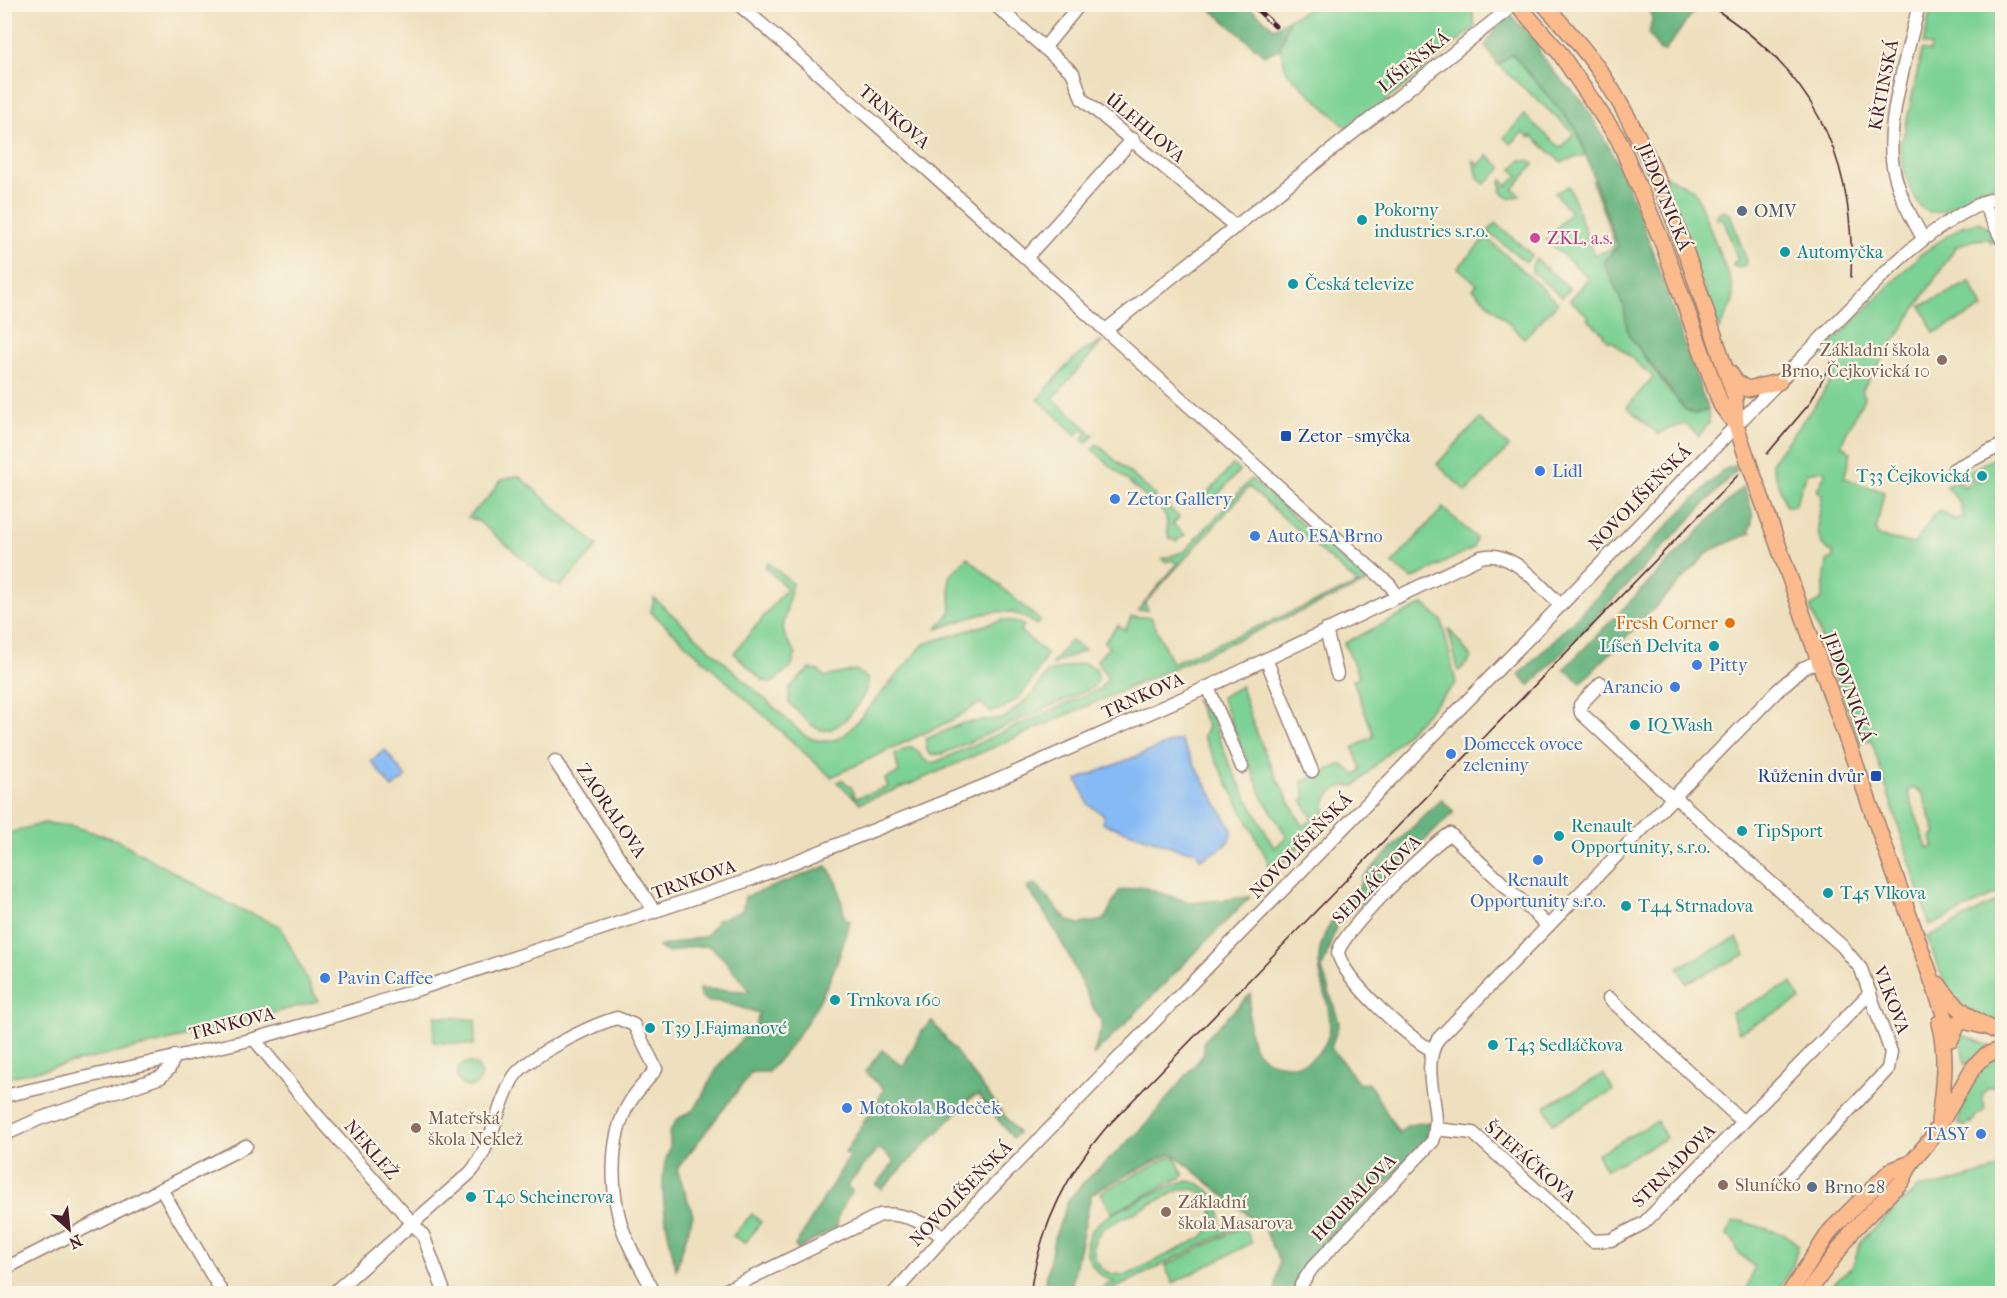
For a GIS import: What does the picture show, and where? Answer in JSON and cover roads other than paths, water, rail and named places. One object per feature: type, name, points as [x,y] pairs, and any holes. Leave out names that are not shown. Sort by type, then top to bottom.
[{"type":"main road","name":"JEDOVNICKÁ","points":[[1544,4],[1577,41],[1605,79],[1635,132],[1671,211],[1736,403],[1736,425],[1746,455],[1925,961],[1949,1022],[1951,1088],[1938,1127]]},
{"type":"main road","name":"JEDOVNICKÁ","points":[[1515,8],[1575,72],[1619,140],[1663,244],[1721,405],[1736,425]]},
{"type":"main road","points":[[1723,363],[1743,388],[1753,390],[1779,382]]},
{"type":"main road","name":"JEDOVNICKÁ","points":[[1925,961],[1944,1050],[1945,1074],[1938,1127]]},
{"type":"main road","points":[[1925,961],[1953,1003],[1983,1026]]},
{"type":"main road","points":[[1949,1022],[1964,1021],[2002,1034]]},
{"type":"main road","points":[[1949,1022],[2002,1043]]},
{"type":"main road","name":"JEDOVNICKÁ","points":[[1807,1293],[1854,1229],[1902,1180],[1911,1163],[1938,1127],[1973,1068],[1986,1055],[2002,1049]]},
{"type":"main road","name":"JEDOVNICKÁ","points":[[1789,1293],[1831,1230],[1890,1171],[1911,1163]]},
{"type":"street","name":"TRNKOVA","points":[[738,4],[1107,329],[1390,585],[1398,597]]},
{"type":"street","name":"ÚLEHLOVA","points":[[994,4],[1073,73],[1082,99],[1236,227]]},
{"type":"street","points":[[1044,48],[1080,4]]},
{"type":"street","name":"KŘTINSKÁ","points":[[1919,4],[1891,142],[1893,170],[1901,194],[1923,238]]},
{"type":"street","name":"LÍŠEŇSKÁ","points":[[1236,227],[1515,8]]},
{"type":"street","points":[[1026,258],[1132,139]]},
{"type":"street","name":"NOVOLÍŠEŇSKÁ","points":[[893,1293],[943,1238],[1889,269],[1923,238],[1983,202],[2002,195]]},
{"type":"street","points":[[1983,202],[2002,240]]},
{"type":"street","points":[[1107,329],[1236,227]]},
{"type":"street","points":[[1954,469],[2002,445]]},
{"type":"street","name":"TRNKOVA","points":[[4,1096],[254,1039],[402,995],[752,879],[939,806],[1208,687],[1481,556],[1497,554],[1508,559],[1561,605]]},
{"type":"street","points":[[1326,630],[1337,674]]},
{"type":"street","points":[[1266,659],[1312,771]]},
{"type":"street","points":[[1435,1129],[1430,1069],[1432,1050],[1446,1029],[1778,690],[1803,669],[1818,661]]},
{"type":"street","points":[[1601,683],[1580,705],[1581,713],[1659,786],[1675,797]]},
{"type":"street","name":"TRNKOVA","points":[[1208,687],[1242,767]]},
{"type":"street","name":"ZAORALOVA","points":[[555,761],[655,912]]},
{"type":"street","name":"VLKOVA","points":[[1675,797],[1842,946],[1861,969],[1891,1052],[1888,1070],[1782,1182]]},
{"type":"street","name":"SEDLÁČKOVA","points":[[1432,1050],[1416,1041],[1348,975],[1339,960],[1338,950],[1348,931],[1398,880],[1450,834],[1548,926]]},
{"type":"street","name":"STRNADOVA","points":[[1593,1241],[1611,1240],[1644,1223],[1870,993]]},
{"type":"street","name":"STRNADOVA","points":[[1609,998],[1743,1122]]},
{"type":"street","points":[[332,1293],[476,1166],[511,1080],[525,1063],[617,1018],[634,1025],[656,1069],[630,1102],[618,1128],[613,1150],[616,1195],[626,1239],[655,1293]]},
{"type":"street","name":"NEKLEŽ","points":[[254,1039],[423,1235],[445,1293]]},
{"type":"street","name":"TRNKOVA","points":[[4,1135],[39,1119],[161,1077],[169,1069],[175,1056]]},
{"type":"street","name":"ŠTEFÁČKOVA","points":[[1435,1129],[1473,1132],[1593,1241]]},
{"type":"street","name":"HOUBALOVA","points":[[1301,1293],[1303,1282],[1312,1268],[1428,1149],[1433,1141],[1435,1129]]},
{"type":"street","points":[[4,1269],[246,1146]]},
{"type":"street","points":[[161,1189],[216,1292]]},
{"type":"street","points":[[718,1293],[880,1215],[892,1215],[925,1224],[943,1238]]},
{"type":"water","points":[[1180,739],[1232,830],[1229,841],[1225,845],[1200,859],[1196,851],[1182,850],[1102,823],[1104,815],[1089,805],[1077,780]]},
{"type":"water","points":[[385,750],[406,777],[392,788],[371,761]]},
{"type":"tram line","points":[[1707,4],[1743,29],[1774,56],[1800,86],[1820,119],[1835,154],[1845,192],[1851,233],[1851,277]]},
{"type":"tram line","points":[[1767,454],[1810,403],[1833,359]]},
{"type":"tram line","points":[[1030,1294],[1040,1248],[1056,1206],[1077,1166],[1105,1129],[1739,474]]},
{"type":"railway","points":[[1251,4],[1275,26]]},
{"type":"place","name":"OMV","points":[[1742,211]]},
{"type":"place","name":"Pokorny industries s.r.o.","points":[[1362,220]]},
{"type":"place","name":"ZKL, a.s.","points":[[1535,238]]},
{"type":"place","name":"Automyčka","points":[[1785,252]]},
{"type":"place","name":"Česká televize","points":[[1293,284]]},
{"type":"place","name":"Základní škola Brno, Čejkovická 10","points":[[1942,360]]},
{"type":"place","name":"Zetor - smyčka","points":[[1286,436]]},
{"type":"place","name":"Lidl","points":[[1540,471]]},
{"type":"place","name":"T33 Čejkovická","points":[[1982,476]]},
{"type":"place","name":"Zetor Gallery","points":[[1115,499]]},
{"type":"place","name":"Auto ESA Brno","points":[[1255,536]]},
{"type":"place","name":"Fresh Corner","points":[[1730,623]]},
{"type":"place","name":"Líšeň Delvita","points":[[1714,646]]},
{"type":"place","name":"Pitty","points":[[1697,665]]},
{"type":"place","name":"Arancio","points":[[1675,687]]},
{"type":"place","name":"IQ Wash","points":[[1635,725]]},
{"type":"place","name":"Domecek ovoce zeleniny","points":[[1451,754]]},
{"type":"place","name":"Růženin dvůr","points":[[1876,776]]},
{"type":"place","name":"TipSport","points":[[1742,831]]},
{"type":"place","name":"Renault Opportunity, s.r.o.","points":[[1559,836]]},
{"type":"place","name":"Renault Opportunity s.r.o.","points":[[1538,860]]},
{"type":"place","name":"T45 Vlkova","points":[[1828,893]]},
{"type":"place","name":"T44 Strnadova","points":[[1626,906]]},
{"type":"place","name":"Pavin Caffee","points":[[325,978]]},
{"type":"place","name":"Trnkova 160","points":[[835,1000]]},
{"type":"place","name":"T39 J.Fajmanové","points":[[650,1028]]},
{"type":"place","name":"T43 Sedláčkova","points":[[1493,1045]]},
{"type":"place","name":"Motokola Bodeček","points":[[847,1108]]},
{"type":"place","name":"Mateřská škola Neklež","points":[[416,1128]]},
{"type":"place","name":"TASY","points":[[1981,1134]]},
{"type":"place","name":"Sluníčko","points":[[1723,1185]]},
{"type":"place","name":"Brno 28","points":[[1812,1187]]},
{"type":"place","name":"T40 Scheinerova","points":[[471,1197]]},
{"type":"place","name":"Základní škola Masarova","points":[[1166,1212]]}]
